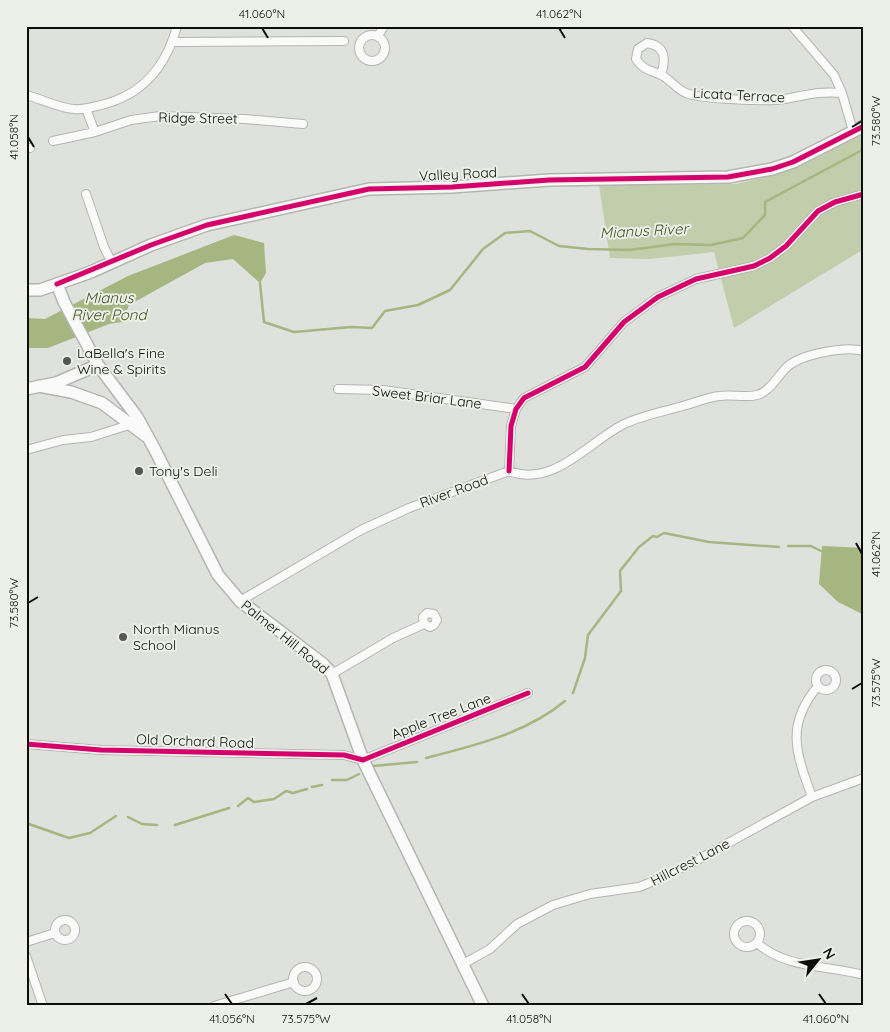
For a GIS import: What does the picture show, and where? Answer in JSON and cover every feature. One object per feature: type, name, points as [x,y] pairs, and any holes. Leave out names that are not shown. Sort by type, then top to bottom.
[{"type":"street","points":[[26,95],[64,107],[86,109],[120,100],[144,86],[161,65],[173,42],[177,26]]},
{"type":"street","points":[[378,36],[384,26]]},
{"type":"street","points":[[792,26],[834,75],[853,131]]},
{"type":"street","points":[[173,42],[344,41]]},
{"type":"street","name":"Licata Terrace","points":[[661,75],[665,61],[663,52],[656,44],[647,43],[638,50],[636,60],[640,67],[652,74],[661,75],[686,93],[706,96],[783,100],[819,92],[842,94]]},
{"type":"street","points":[[86,109],[95,132]]},
{"type":"street","name":"Ridge Street","points":[[53,142],[95,132],[131,120],[160,116],[244,119],[303,124]]},
{"type":"street","name":"Valley Road","points":[[26,290],[40,290],[57,284],[112,263],[151,245],[213,223],[369,189],[452,187],[549,180],[728,177],[772,169],[793,162],[864,126]]},
{"type":"street","points":[[86,194],[104,247],[112,263]]},
{"type":"street","points":[[864,194],[835,202],[818,211],[786,246],[762,262],[754,266],[696,280],[658,297],[624,322],[585,367],[524,398],[516,409],[511,426],[509,471],[521,475],[532,475],[555,468],[572,461],[624,424],[639,418],[721,395],[757,395],[768,388],[788,365],[803,358],[846,350],[864,351]]},
{"type":"street","name":"Palmer Hill Road","points":[[57,284],[84,342],[98,365],[127,403],[148,437],[218,575],[240,601],[323,664],[332,674],[363,760],[463,964],[480,1005]]},
{"type":"street","points":[[26,389],[56,383],[98,365]]},
{"type":"street","points":[[39,386],[71,392],[102,403],[129,425],[148,437]]},
{"type":"street","name":"Sweet Briar Lane","points":[[338,389],[383,390],[516,409]]},
{"type":"street","points":[[26,450],[63,440],[91,437],[129,425]]},
{"type":"street","name":"River Road","points":[[240,601],[361,530],[409,508],[509,471]]},
{"type":"street","points":[[332,674],[393,638],[424,624]]},
{"type":"street","points":[[812,797],[796,742],[798,715],[818,686]]},
{"type":"street","name":"Apple Tree Lane","points":[[363,760],[528,693]]},
{"type":"street","name":"Old Orchard Road","points":[[26,744],[102,750],[344,756],[363,760]]},
{"type":"street","name":"Hillcrest Lane","points":[[463,964],[490,949],[517,924],[546,907],[569,899],[639,887],[654,881],[684,867],[812,797],[864,778]]},
{"type":"street","points":[[26,942],[56,933]]},
{"type":"street","points":[[757,943],[769,953],[784,960],[864,975]]},
{"type":"street","points":[[26,956],[43,1006]]},
{"type":"street","points":[[214,1006],[294,982]]},
{"type":"shaded area","points":[[864,131],[864,249],[734,328],[714,252],[649,259],[610,258],[599,185],[737,184],[791,170],[823,155]]},
{"type":"water","name":"Mianus River Pond","points":[[234,235],[264,243],[266,273],[260,283],[233,259],[205,263],[129,305],[122,322],[109,324],[48,348],[26,348],[26,318],[45,319],[128,276]]},
{"type":"water","points":[[822,546],[864,548],[864,615],[838,602],[819,584]]},
{"type":"waterway","name":"Mianus River","points":[[260,283],[264,322],[294,332],[351,327],[372,328],[385,311],[418,305],[450,290],[483,249],[505,233],[530,231],[559,246],[629,250],[675,244],[711,245],[743,238],[765,215],[765,202],[864,149]]},
{"type":"waterway","points":[[573,693],[585,658],[588,635],[621,591],[620,571],[639,547],[653,536],[657,537],[664,533],[709,542],[779,547]]},
{"type":"waterway","points":[[788,546],[811,546],[821,551]]},
{"type":"waterway","points":[[426,758],[462,749],[517,730],[534,722],[565,701]]},
{"type":"waterway","points":[[373,766],[417,762]]},
{"type":"waterway","points":[[332,780],[347,780],[359,774]]},
{"type":"waterway","points":[[312,787],[322,785]]},
{"type":"waterway","points":[[238,806],[248,798],[254,802],[274,799],[286,791],[293,793],[307,789]]},
{"type":"waterway","points":[[175,825],[229,808]]},
{"type":"waterway","points":[[26,823],[69,838],[90,833],[116,816]]},
{"type":"waterway","points":[[128,817],[142,824],[157,825]]},
{"type":"cycle path","points":[[57,284],[151,245],[207,225],[369,189],[452,187],[549,180],[728,177],[772,169],[793,162],[864,126]]},
{"type":"cycle path","points":[[509,471],[511,426],[516,409],[524,398],[585,367],[624,322],[658,297],[696,279],[754,266],[770,258],[786,246],[818,211],[835,202],[864,194]]},
{"type":"cycle path","points":[[26,744],[101,750],[344,755],[363,760],[528,693]]},
{"type":"place","name":"LaBella's Fine Wine & Spirits","points":[[67,361]]},
{"type":"place","name":"Tony's Deli","points":[[139,471]]},
{"type":"place","name":"North Mianus School","points":[[123,637]]}]
